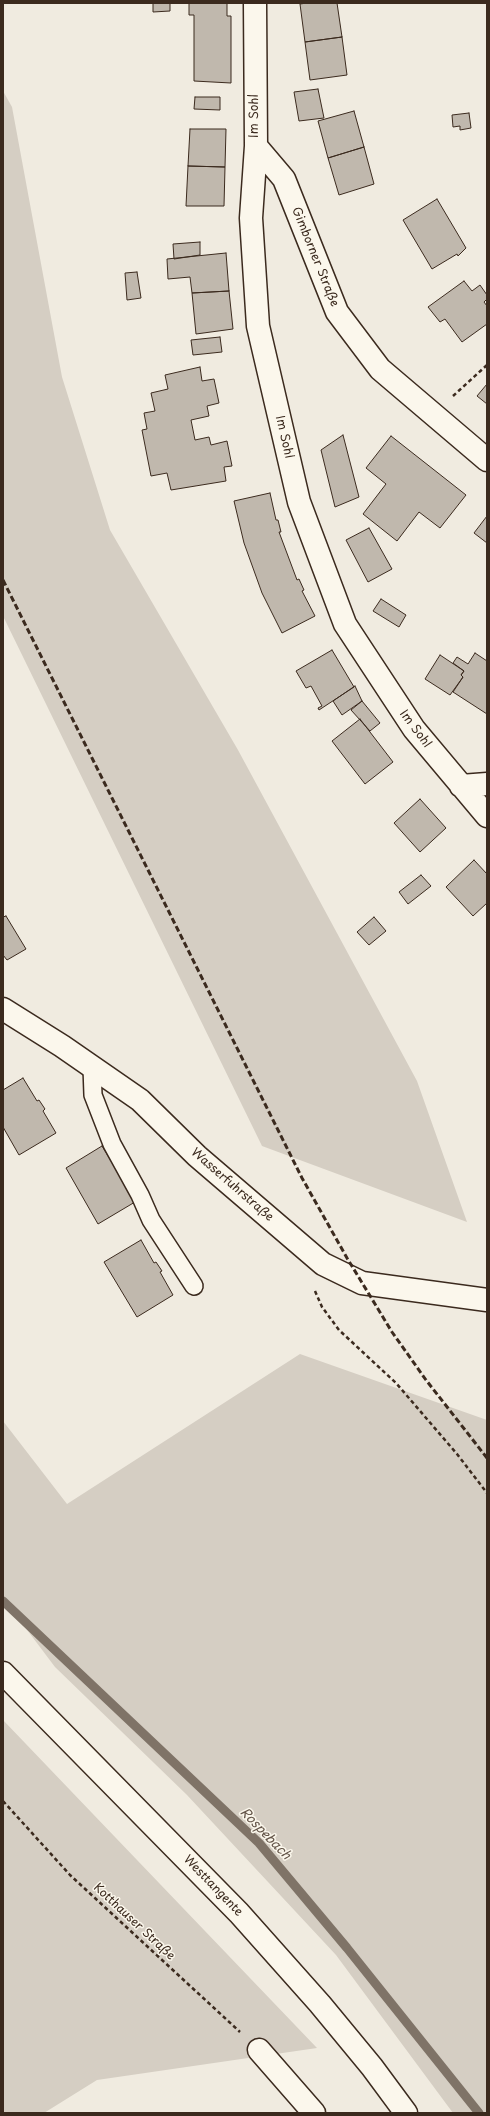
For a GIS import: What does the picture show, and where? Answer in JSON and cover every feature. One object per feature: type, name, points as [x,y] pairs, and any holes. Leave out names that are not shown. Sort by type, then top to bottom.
[{"type":"street","name":"Im Sohl","points":[[255,3],[256,146],[251,218],[258,326],[299,502],[345,624],[414,729],[487,816]]},
{"type":"street","name":"Gimborner Straße","points":[[256,146],[284,179],[337,312],[380,369],[487,460]]},
{"type":"street","points":[[461,786],[487,784]]},
{"type":"street","name":"Wasserfuhrstraße","points":[[3,1009],[140,1100],[197,1156],[323,1264],[362,1283],[487,1300]]},
{"type":"street","name":"Westtangente","points":[[3,1673],[239,1913],[320,2004],[372,2067],[406,2113]]},
{"type":"street","points":[[259,2050],[314,2113]]},
{"type":"lane","points":[[92,1067],[93,1095],[112,1144],[140,1194],[151,1220],[194,1286]]},
{"type":"path","points":[[434,414],[487,365]]},
{"type":"path","points":[[323,1264],[314,1289],[322,1307],[339,1330],[396,1383],[457,1454],[487,1493]]},
{"type":"path","name":"Kotthauser Straße","points":[[3,1801],[70,1875],[259,2050]]},
{"type":"shaded area","points":[[3,91],[12,107],[62,377],[110,530],[238,750],[417,1081],[467,1222],[262,1146],[3,616]]},
{"type":"shaded area","points":[[300,1354],[487,1420],[487,2113],[453,2113],[336,1955],[187,1795],[55,1667],[3,1598],[3,1421],[67,1504]]},
{"type":"shaded area","points":[[3,1720],[317,2048],[97,2080],[44,2113],[3,2113]]},
{"type":"building","points":[[153,3],[170,3],[170,11],[153,12]]},
{"type":"building","points":[[189,3],[227,3],[227,16],[231,16],[231,83],[194,81],[194,15],[189,15]]},
{"type":"building","points":[[337,3],[342,37],[305,42],[300,4]]},
{"type":"building","points":[[342,37],[347,75],[310,80],[305,42]]},
{"type":"building","points":[[318,89],[324,118],[299,121],[294,92]]},
{"type":"building","points":[[195,97],[220,97],[220,110],[194,109]]},
{"type":"building","points":[[354,111],[364,147],[328,158],[318,121]]},
{"type":"building","points":[[469,113],[471,128],[460,130],[460,126],[453,127],[452,115]]},
{"type":"building","points":[[190,129],[226,129],[225,167],[188,166]]},
{"type":"building","points":[[364,147],[374,184],[339,195],[328,158]]},
{"type":"building","points":[[188,166],[225,167],[224,206],[186,206]]},
{"type":"building","points":[[437,199],[466,248],[458,256],[457,254],[432,269],[403,220]]},
{"type":"building","points":[[200,242],[200,255],[174,259],[173,244]]},
{"type":"building","points":[[226,253],[229,291],[192,293],[190,277],[168,279],[167,259]]},
{"type":"building","points":[[137,272],[141,298],[127,300],[125,273]]},
{"type":"building","points":[[464,281],[472,291],[480,285],[487,295],[487,299],[484,302],[487,306],[487,324],[462,342],[445,319],[440,322],[428,307]]},
{"type":"building","points":[[229,291],[233,329],[196,334],[192,293]]},
{"type":"building","points":[[220,337],[222,352],[193,355],[191,340]]},
{"type":"building","points":[[200,367],[202,381],[214,379],[219,403],[207,406],[209,416],[191,420],[195,440],[209,437],[211,445],[227,441],[232,466],[224,467],[226,481],[171,490],[167,473],[151,476],[142,430],[147,429],[144,413],[155,411],[151,393],[168,389],[165,375]]},
{"type":"building","points":[[487,384],[487,404],[477,396]]},
{"type":"building","points":[[343,435],[359,497],[335,507],[321,450]]},
{"type":"building","points":[[391,436],[466,495],[440,528],[419,512],[397,541],[363,514],[386,484],[366,468]]},
{"type":"building","points":[[270,493],[276,520],[278,520],[281,532],[279,532],[297,580],[299,579],[304,590],[302,591],[315,616],[282,633],[262,593],[244,543],[234,501]]},
{"type":"building","points":[[487,516],[487,543],[474,533]]},
{"type":"building","points":[[369,528],[392,569],[368,582],[346,540]]},
{"type":"building","points":[[381,599],[406,615],[399,627],[373,611]]},
{"type":"building","points":[[332,650],[354,687],[319,710],[318,708],[322,706],[311,686],[306,688],[296,671]]},
{"type":"building","points":[[475,653],[487,661],[487,714],[453,692],[463,677],[461,675],[464,671],[453,663],[457,657],[468,664]]},
{"type":"building","points":[[440,655],[464,671],[461,675],[463,677],[450,695],[425,679]]},
{"type":"building","points":[[355,686],[362,701],[342,715],[333,701]]},
{"type":"building","points":[[362,701],[380,723],[370,731],[351,710]]},
{"type":"building","points":[[360,719],[393,762],[365,784],[332,741]]},
{"type":"building","points":[[420,799],[446,828],[420,852],[394,823]]},
{"type":"building","points":[[474,860],[487,874],[487,903],[473,916],[446,887]]},
{"type":"building","points":[[421,875],[431,886],[408,904],[399,892]]},
{"type":"building","points":[[6,916],[26,949],[7,960],[3,955],[3,917]]},
{"type":"building","points":[[374,917],[386,931],[369,945],[357,932]]},
{"type":"building","points":[[23,1078],[37,1101],[39,1100],[45,1109],[43,1111],[56,1133],[19,1155],[3,1127],[3,1090]]},
{"type":"building","points":[[102,1146],[116,1169],[118,1168],[135,1202],[98,1224],[66,1168]]},
{"type":"building","points":[[141,1240],[154,1263],[156,1262],[162,1271],[160,1272],[173,1295],[137,1317],[104,1262]]},
{"type":"waterway","name":"Rospebach","points":[[3,1601],[259,1843],[347,1948],[479,2113]]},
{"type":"railway","points":[[3,580],[302,1178],[347,1258],[392,1332],[426,1380],[487,1458]]}]
